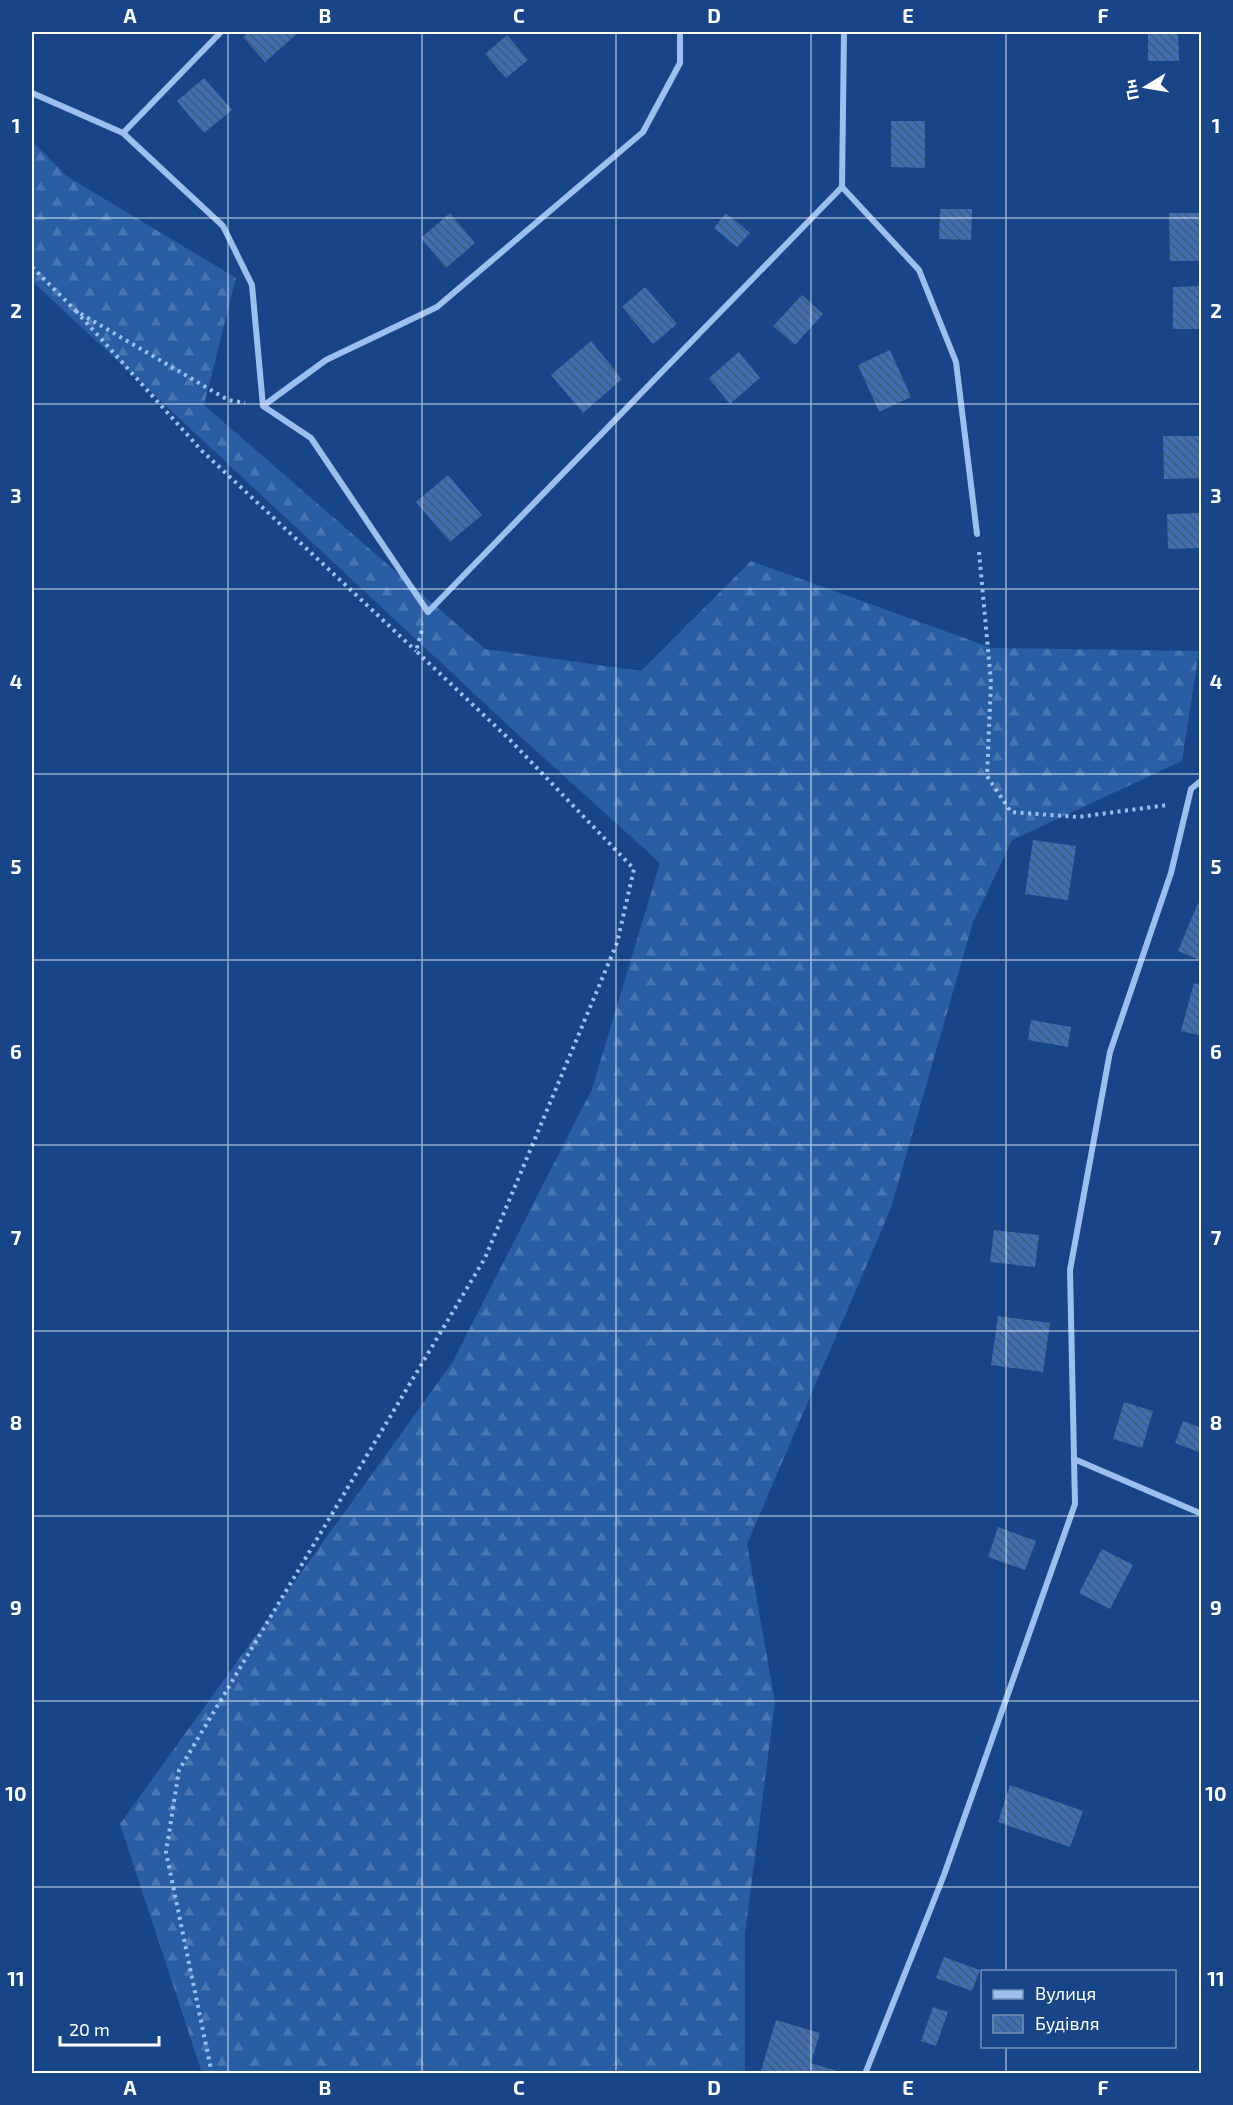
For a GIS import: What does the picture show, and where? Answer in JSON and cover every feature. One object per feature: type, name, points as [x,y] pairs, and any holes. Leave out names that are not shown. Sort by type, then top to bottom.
[{"type":"street","points":[[123,133],[221,32]]},
{"type":"street","points":[[263,406],[326,360],[437,307],[643,132],[680,63],[680,32]]},
{"type":"street","points":[[263,406],[310,438],[428,612],[842,187],[844,32]]},
{"type":"street","points":[[32,93],[123,133],[223,226],[252,285],[263,406]]},
{"type":"street","points":[[842,187],[919,270],[956,362],[977,534]]},
{"type":"street","points":[[865,2073],[944,1875],[1075,1504],[1070,1270],[1110,1052],[1172,873],[1191,789],[1202,780]]},
{"type":"street","points":[[1074,1458],[1202,1514]]},
{"type":"path","points":[[32,267],[76,311],[201,450],[510,740],[633,869],[617,943],[485,1258],[179,1770],[166,1852],[212,2073]]},
{"type":"path","points":[[76,311],[228,400],[263,406]]},
{"type":"path","points":[[977,534],[991,682],[987,776],[1011,812],[1078,817],[1188,802]]},
{"type":"path","points":[[416,651],[428,612]]},
{"type":"green space","points":[[32,141],[68,177],[236,278],[204,405],[485,649],[641,671],[751,561],[992,648],[1199,651],[1182,761],[1012,840],[973,922],[891,1208],[747,1544],[775,1702],[745,1934],[745,2073],[202,2073],[120,1824],[452,1363],[592,1089],[660,863],[511,728],[32,281]]},
{"type":"building","points":[[249,32],[298,33],[265,62],[243,37]]},
{"type":"building","points":[[1148,32],[1178,32],[1179,61],[1148,61]]},
{"type":"building","points":[[507,35],[528,60],[506,78],[485,54]]},
{"type":"building","points":[[204,78],[232,110],[204,133],[177,101]]},
{"type":"building","points":[[891,121],[925,121],[925,168],[891,167]]},
{"type":"building","points":[[940,209],[972,209],[971,240],[939,239]]},
{"type":"building","points":[[450,213],[475,243],[446,268],[421,238]]},
{"type":"building","points":[[726,213],[750,233],[737,247],[714,228]]},
{"type":"building","points":[[1169,213],[1202,213],[1202,261],[1170,261]]},
{"type":"building","points":[[1202,286],[1202,329],[1173,329],[1173,287]]},
{"type":"building","points":[[645,287],[677,324],[653,344],[622,307]]},
{"type":"building","points":[[802,295],[823,314],[795,345],[773,326]]},
{"type":"building","points":[[591,341],[622,379],[583,413],[551,375]]},
{"type":"building","points":[[890,350],[911,397],[879,412],[858,365]]},
{"type":"building","points":[[739,352],[760,378],[730,404],[709,378]]},
{"type":"building","points":[[1163,436],[1202,436],[1202,478],[1164,479]]},
{"type":"building","points":[[448,475],[482,515],[450,542],[416,502]]},
{"type":"building","points":[[1199,513],[1200,548],[1168,549],[1167,514]]},
{"type":"building","points":[[1033,840],[1076,846],[1068,900],[1025,894]]},
{"type":"building","points":[[1198,903],[1202,905],[1202,961],[1178,951]]},
{"type":"building","points":[[1194,983],[1202,986],[1202,1036],[1181,1031]]},
{"type":"building","points":[[1031,1020],[1071,1027],[1068,1047],[1028,1040]]},
{"type":"building","points":[[994,1230],[1039,1235],[1035,1267],[990,1262]]},
{"type":"building","points":[[998,1316],[1050,1323],[1043,1372],[991,1365]]},
{"type":"building","points":[[1124,1402],[1153,1411],[1142,1448],[1113,1439]]},
{"type":"building","points":[[1183,1421],[1202,1428],[1202,1453],[1175,1443]]},
{"type":"building","points":[[998,1527],[1036,1541],[1025,1570],[988,1557]]},
{"type":"building","points":[[1102,1549],[1133,1565],[1110,1609],[1079,1593]]},
{"type":"building","points":[[1010,1785],[1083,1811],[1070,1847],[998,1822]]},
{"type":"building","points":[[944,1957],[980,1970],[972,1991],[936,1978]]},
{"type":"building","points":[[933,2007],[948,2012],[936,2046],[921,2041]]},
{"type":"building","points":[[776,2020],[820,2033],[811,2063],[840,2072],[839,2074],[760,2074]]}]
